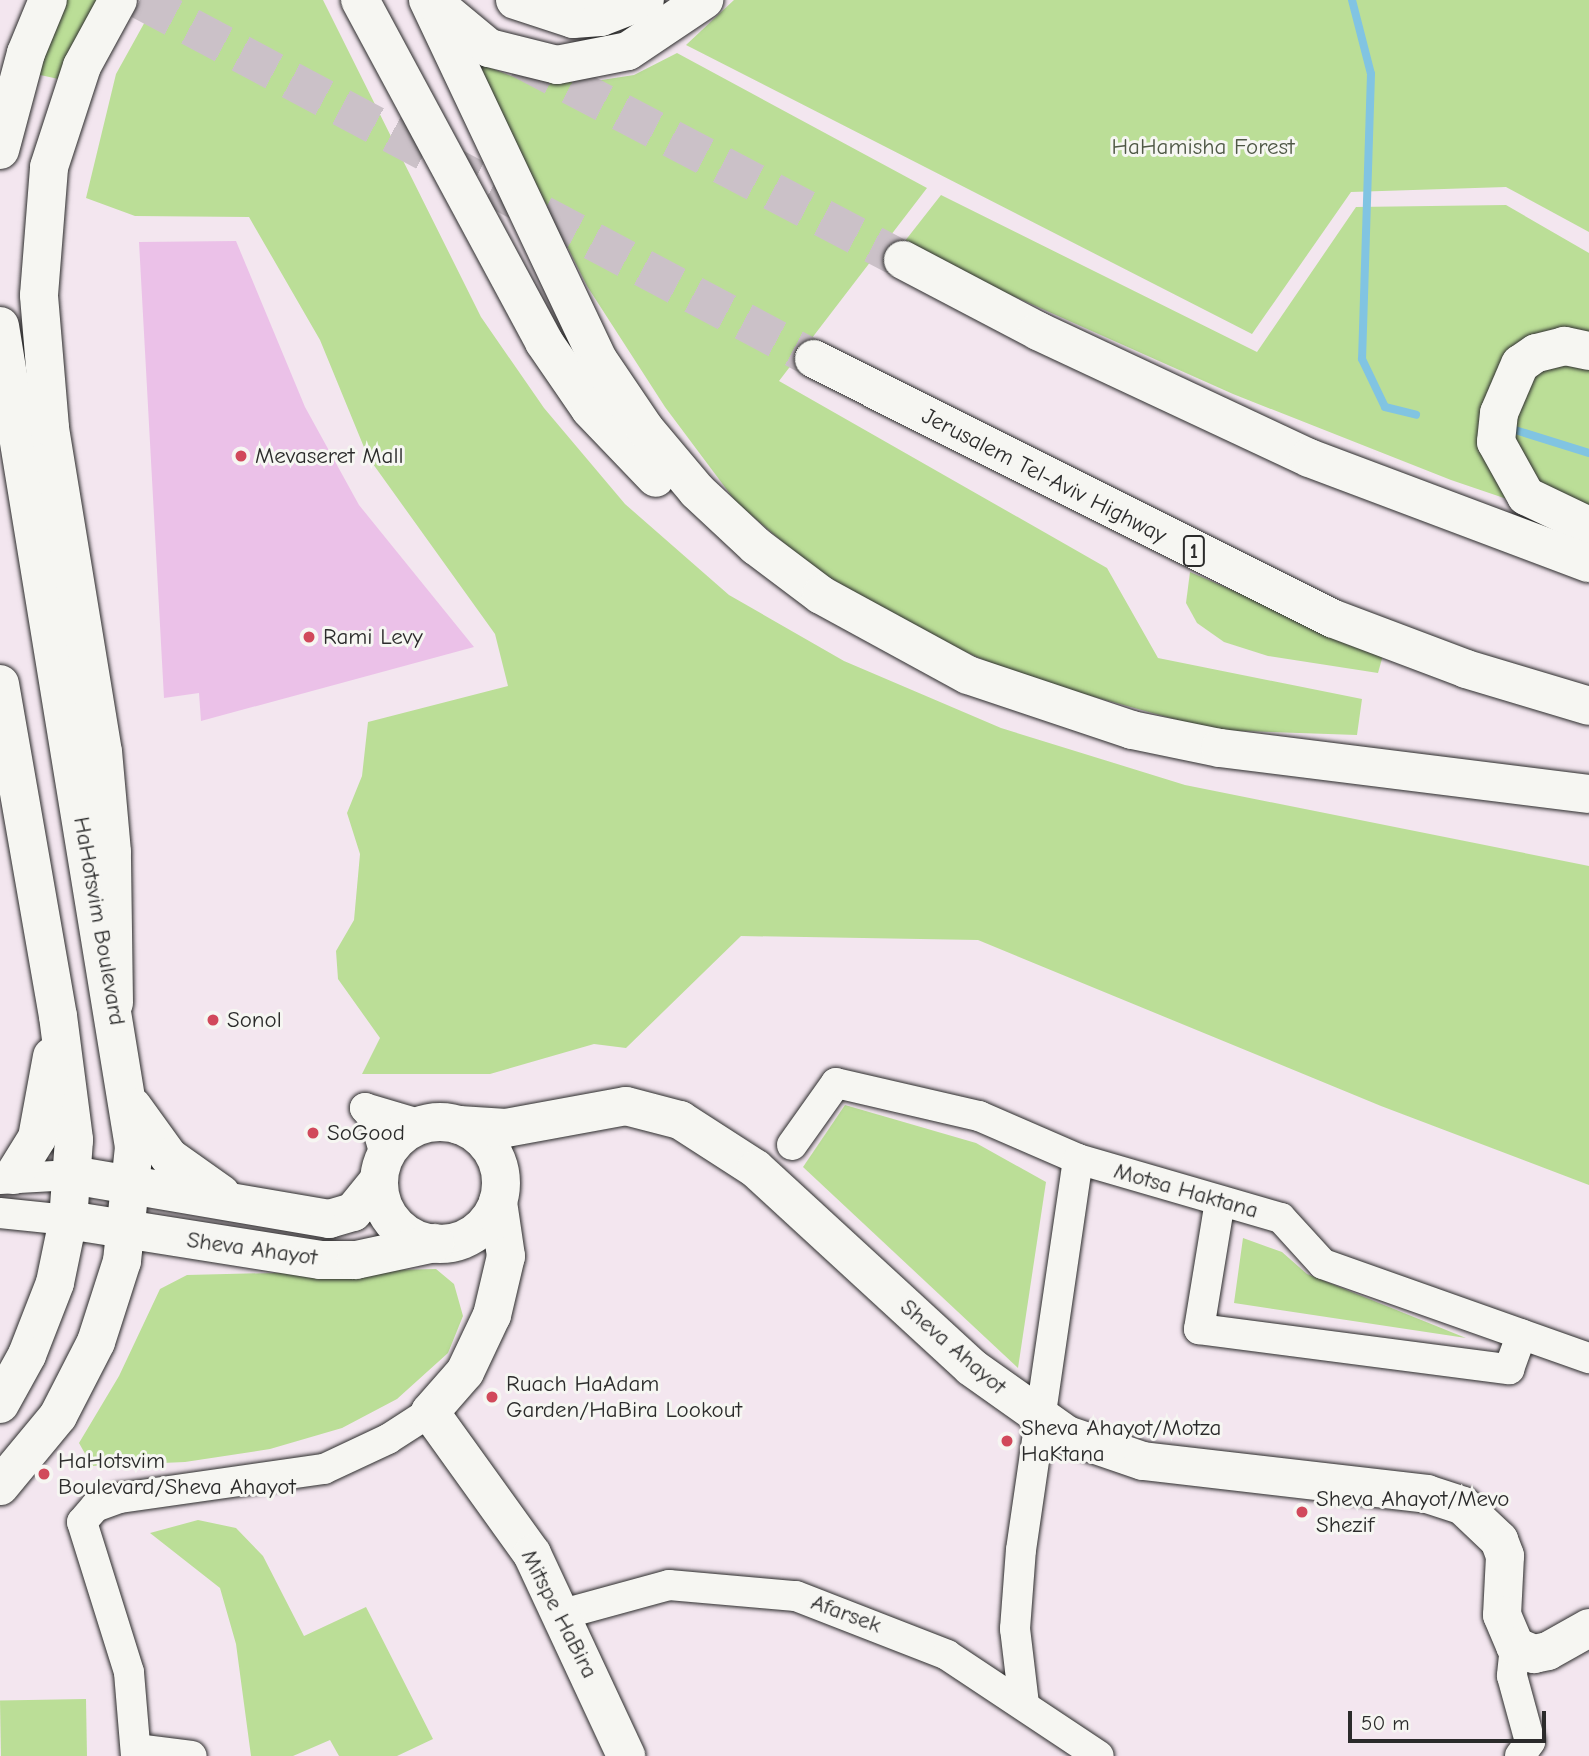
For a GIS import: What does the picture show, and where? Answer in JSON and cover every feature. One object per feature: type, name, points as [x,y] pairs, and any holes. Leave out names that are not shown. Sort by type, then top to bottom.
[{"type":"main road","points":[[0,150],[22,64],[48,0]]},
{"type":"main road","points":[[114,1003],[112,852],[103,752],[50,427],[39,283],[49,167],[82,66],[118,0]]},
{"type":"main road","points":[[360,0],[544,342],[590,409],[667,489],[752,557],[872,626],[968,675],[1132,730],[1220,748],[1589,794]]},
{"type":"main road","points":[[430,0],[561,287],[599,361],[645,429],[697,491],[756,546],[872,626]]},
{"type":"main road","points":[[430,0],[489,48],[556,65],[628,51],[704,0]]},
{"type":"main road","points":[[515,0],[573,19],[601,17],[645,0]]},
{"type":"main road","points":[[903,260],[1038,331],[1309,458],[1589,563]]},
{"type":"main road","name":"HaHotsvim Boulevard","points":[[0,326],[114,1003],[129,1100],[134,1184],[127,1228],[107,1311],[58,1416],[0,1486]]},
{"type":"main road","points":[[1589,351],[1565,346],[1536,353],[1520,365],[1499,413],[1496,442],[1526,496],[1589,526]]},
{"type":"main road","name":"Jerusalem Tel-Aviv Highway","points":[[814,359],[1312,608],[1466,669],[1589,706]]},
{"type":"main road","points":[[0,684],[58,1016],[70,1098],[72,1175],[68,1220],[46,1311],[0,1404]]},
{"type":"main road","points":[[7,1177],[37,1138],[58,1016]]},
{"type":"main road","points":[[129,1100],[169,1157],[244,1206]]},
{"type":"main road","name":"Sheva Ahayot","points":[[459,1125],[506,1128],[584,1110],[647,1108],[717,1141],[756,1169],[971,1367],[1040,1420],[1143,1461],[1427,1494],[1463,1506],[1499,1539],[1505,1556],[1502,1615],[1515,1646]]},
{"type":"main road","name":"Sheva Ahayot","points":[[500,1196],[536,1139],[584,1110]]},
{"type":"main road","points":[[429,1412],[465,1372],[492,1315],[506,1256],[499,1166],[487,1143],[459,1125],[422,1125],[400,1137],[382,1168],[395,1223],[484,1254],[492,1270],[492,1315]]},
{"type":"main road","name":"Sheva Ahayot","points":[[72,1175],[313,1218],[341,1217],[362,1204],[382,1168]]},
{"type":"main road","points":[[445,1242],[474,1234],[500,1196]]},
{"type":"main road","name":"Sheva Ahayot","points":[[68,1220],[205,1243],[356,1260],[445,1242]]},
{"type":"main road","points":[[107,1311],[153,1263],[205,1243]]},
{"type":"main road","name":"Mitspe HaBira","points":[[429,1412],[531,1554],[563,1614],[626,1756]]},
{"type":"main road","points":[[1515,1646],[1534,1654],[1548,1651],[1589,1628]]},
{"type":"street","name":"Motsa Haktana","points":[[792,1145],[836,1083],[979,1116],[1077,1159],[1281,1218],[1323,1264],[1589,1358]]},
{"type":"street","points":[[1024,1704],[1015,1629],[1040,1420],[1077,1159]]},
{"type":"street","points":[[7,1177],[72,1175]]},
{"type":"street","points":[[1220,1200],[1199,1329],[1509,1369],[1522,1334]]},
{"type":"street","points":[[0,1213],[68,1220]]},
{"type":"street","points":[[192,1756],[136,1753],[129,1672],[82,1522],[95,1507],[120,1498],[324,1469],[388,1439],[429,1412]]},
{"type":"street","name":"Afarsek","points":[[563,1614],[669,1586],[796,1596],[947,1655],[1099,1756]]},
{"type":"street","points":[[1515,1646],[1512,1676],[1530,1742],[1520,1756]]},
{"type":"green space","points":[[63,0],[101,0],[63,80],[31,73]]},
{"type":"green space","points":[[157,0],[323,0],[481,317],[544,408],[625,504],[729,595],[844,661],[1001,728],[1185,785],[1589,866],[1589,1185],[1381,1106],[978,940],[741,936],[626,1048],[594,1044],[490,1074],[362,1074],[380,1038],[338,979],[336,951],[354,920],[360,854],[347,813],[362,776],[368,722],[508,686],[495,634],[368,457],[320,340],[249,217],[135,216],[86,198],[116,74]]},
{"type":"green space","name":"HaHamisha Forest","points":[[734,0],[1589,0],[1589,232],[1506,187],[1351,192],[1252,334],[686,45]]},
{"type":"green space","points":[[677,53],[927,188],[779,381],[1107,568],[1158,658],[1362,699],[1357,735],[1214,730],[1022,677],[923,633],[812,567],[736,502],[665,407],[587,286],[475,62],[514,77],[582,83],[634,75]]},
{"type":"green space","points":[[941,195],[1257,352],[1356,207],[1506,205],[1589,253],[1589,527],[1451,480],[1233,394],[901,246]]},
{"type":"green space","points":[[1190,572],[1383,655],[1378,673],[1268,656],[1224,642],[1197,623],[1186,603]]},
{"type":"green space","points":[[845,1105],[976,1143],[1046,1182],[1018,1368],[803,1167]]},
{"type":"green space","points":[[1243,1238],[1282,1252],[1307,1274],[1466,1338],[1234,1303]]},
{"type":"green space","points":[[436,1269],[454,1284],[463,1316],[448,1353],[397,1399],[342,1428],[270,1449],[185,1462],[92,1466],[79,1443],[119,1376],[160,1289],[187,1275]]},
{"type":"green space","points":[[198,1520],[236,1528],[263,1556],[304,1636],[366,1607],[433,1739],[397,1756],[339,1756],[330,1740],[293,1756],[251,1756],[236,1644],[220,1588],[150,1533]]},
{"type":"green space","points":[[86,1699],[87,1756],[1,1756],[0,1701]]},
{"type":"building","name":"Mevaseret Mall","points":[[236,241],[305,407],[359,505],[474,647],[201,721],[199,693],[164,698],[139,242]]},
{"type":"waterway","points":[[1352,0],[1371,74],[1362,359],[1385,407],[1416,415]]},
{"type":"waterway","points":[[1515,430],[1589,453]]},
{"type":"tunnel","points":[[140,0],[814,359]]},
{"type":"tunnel","points":[[520,59],[903,260]]},
{"type":"place","name":"Mevaseret Mall","points":[[241,456]]},
{"type":"place","name":"Rami Levy","points":[[309,637]]},
{"type":"place","name":"Sonol","points":[[213,1020]]},
{"type":"place","name":"SoGood","points":[[313,1133]]},
{"type":"place","name":"Ruach HaAdam Garden/HaBira Lookout","points":[[492,1397]]},
{"type":"place","name":"Sheva Ahayot/Motza HaKtana","points":[[1007,1441]]},
{"type":"place","name":"HaHotsvim Boulevard/Sheva Ahayot","points":[[44,1474]]},
{"type":"place","name":"Sheva Ahayot/Mevo Shezif","points":[[1302,1512]]}]
